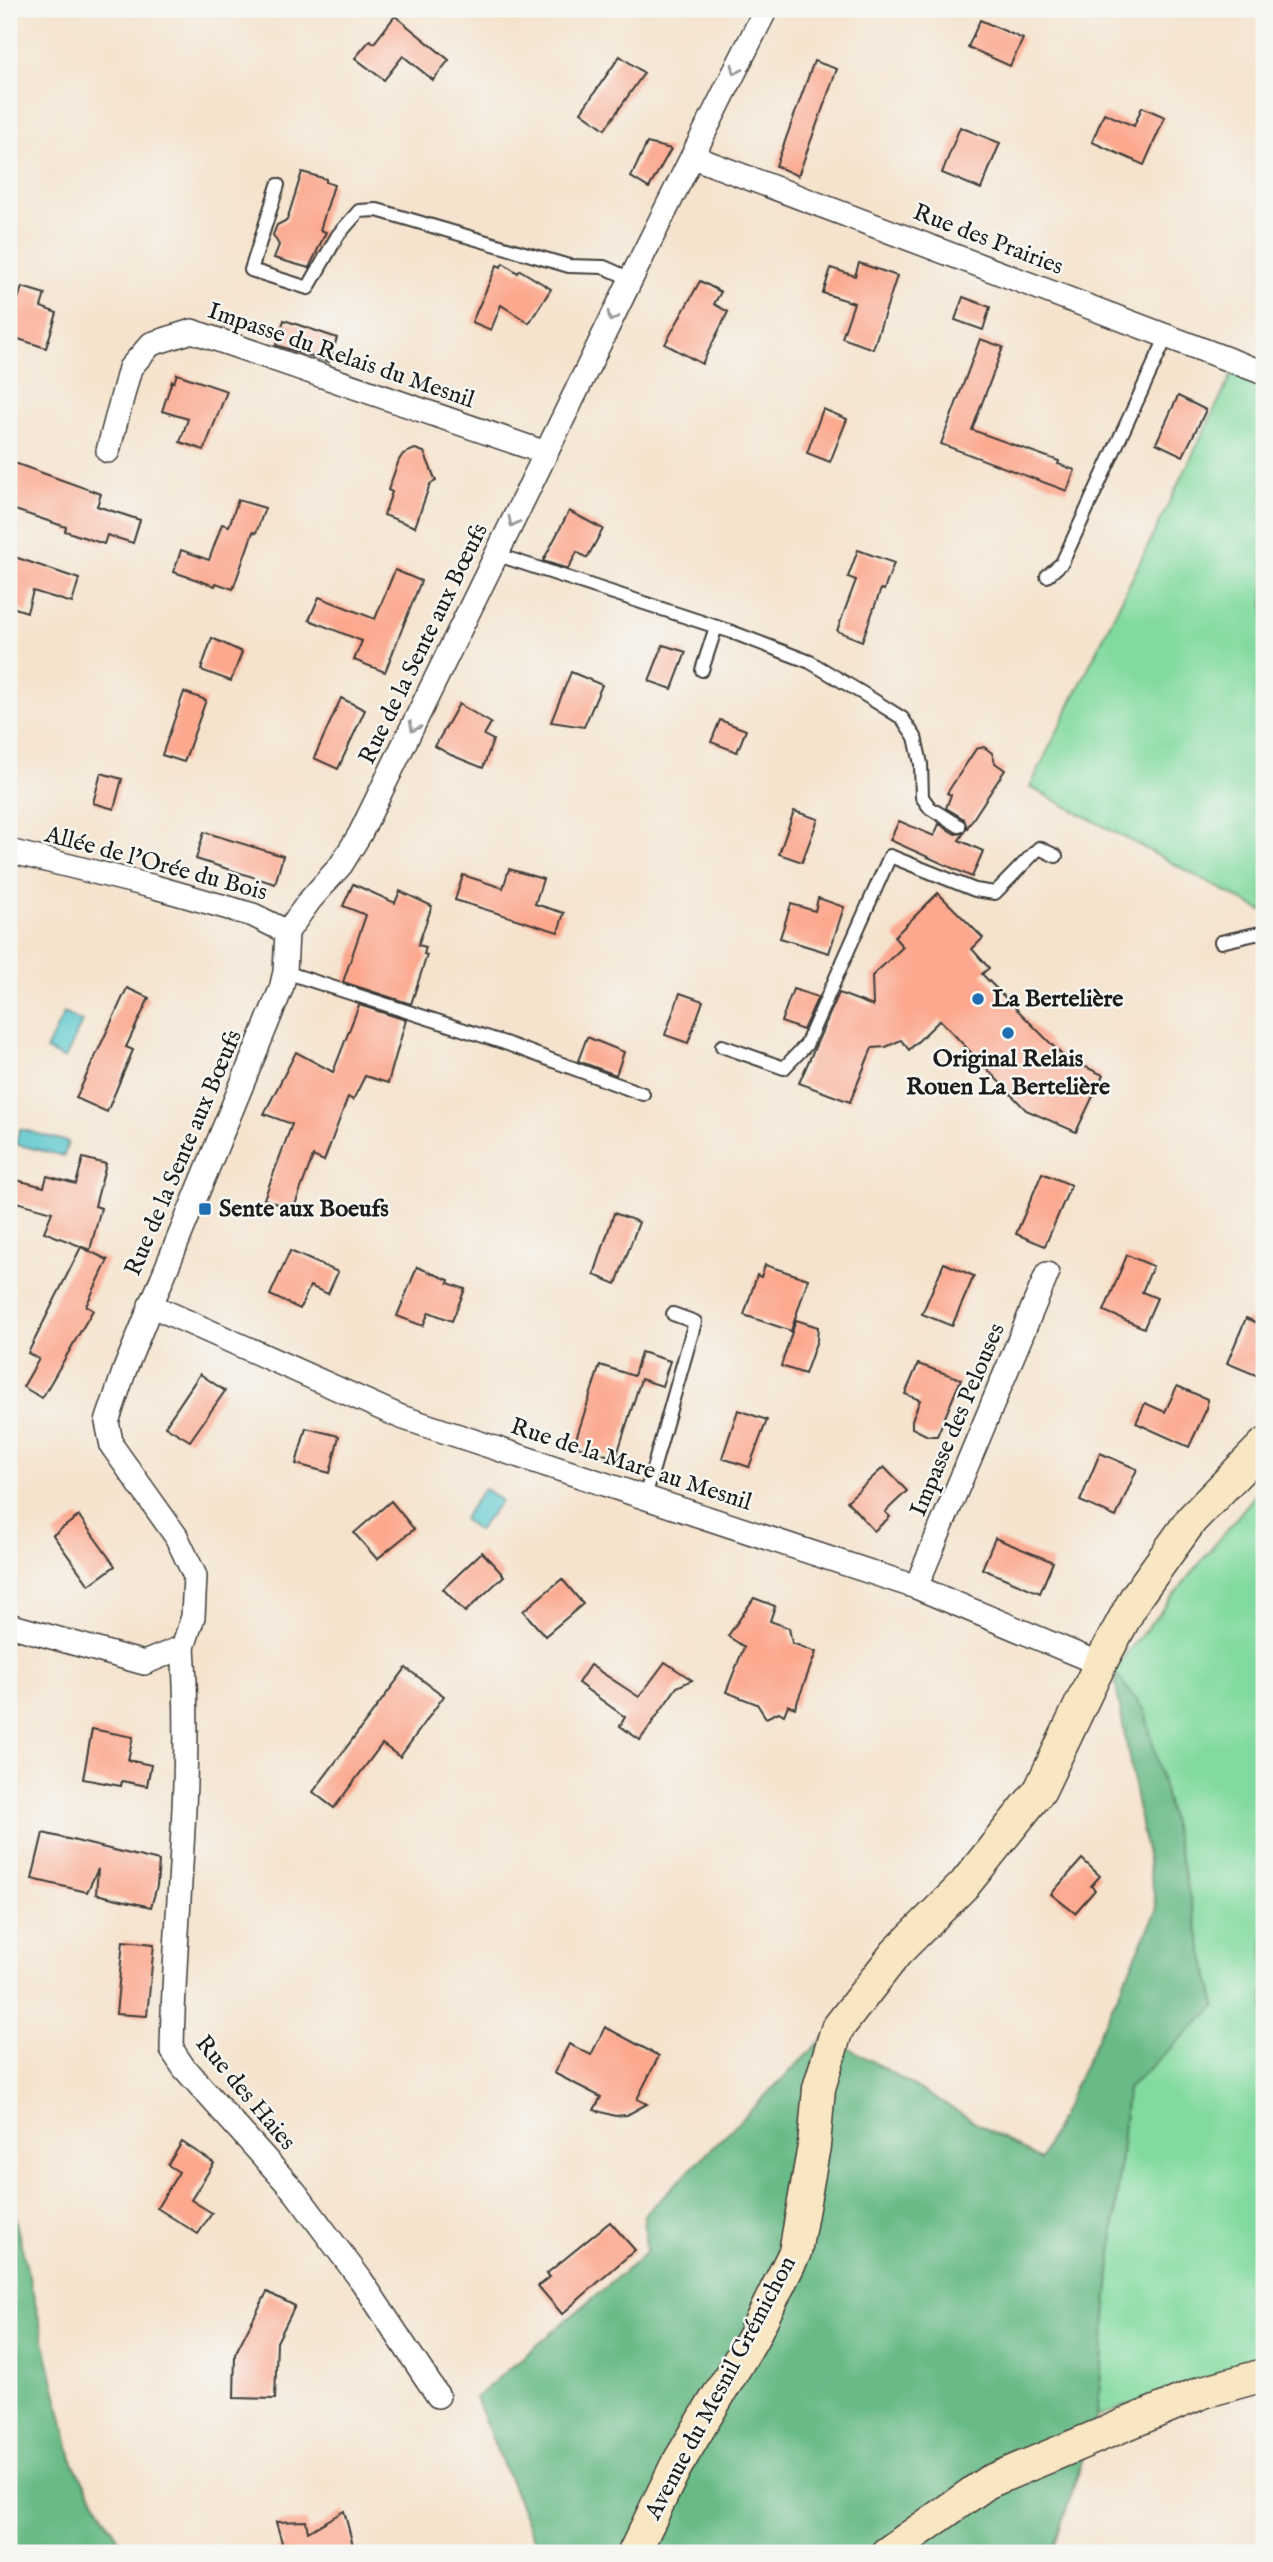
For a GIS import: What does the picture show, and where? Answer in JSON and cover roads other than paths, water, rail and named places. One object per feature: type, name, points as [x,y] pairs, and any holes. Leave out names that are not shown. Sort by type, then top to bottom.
[{"type":"street","name":"Rue de la Sente aux Bœufs","points":[[183,1647],[193,1617],[195,1576],[176,1536],[112,1446],[107,1422],[150,1305],[261,1039],[285,972],[287,932],[310,900],[341,865],[360,834],[766,9]]},
{"type":"street","name":"Rue des Prairies","points":[[693,157],[1264,373]]},
{"type":"street","name":"Impasse du Relais du Mesnil","points":[[108,451],[130,368],[151,344],[192,331],[546,453]]},
{"type":"street","name":"Allée de l'Orée du Bois","points":[[9,851],[155,887],[253,915],[287,932]]},
{"type":"street","name":"Impasse des Pelouses","points":[[916,1587],[1047,1274]]},
{"type":"street","name":"Rue de la Mare au Mesnil","points":[[150,1305],[401,1417],[916,1587],[1100,1664]]},
{"type":"street","name":"Avenue du Mesnil Grémichon","points":[[634,2553],[675,2468],[752,2339],[795,2252],[814,2146],[819,2088],[837,2029],[896,1953],[965,1884],[1040,1790],[1100,1664],[1136,1597],[1192,1519],[1264,1445]]},
{"type":"street","points":[[9,1625],[144,1663],[183,1647]]},
{"type":"street","name":"Rue des Haies","points":[[183,1647],[188,1708],[184,1840],[172,2050],[184,2068],[295,2192],[361,2280],[438,2396]]},
{"type":"street","points":[[887,2553],[988,2482],[1203,2392],[1264,2375]]},
{"type":"lane","points":[[278,185],[251,270],[308,288],[338,235],[359,211],[377,210],[569,266],[604,267],[631,279]]},
{"type":"lane","points":[[1047,576],[1062,563],[1167,336]]},
{"type":"lane","points":[[498,555],[716,627],[810,662],[902,718],[915,737],[921,764],[922,797],[930,808],[960,826]]},
{"type":"lane","points":[[702,670],[716,627]]},
{"type":"lane","points":[[722,1046],[784,1068],[806,1045],[890,856],[975,890],[995,893],[1039,848],[1056,856]]},
{"type":"lane","points":[[1222,942],[1264,932]]},
{"type":"lane","points":[[285,972],[505,1043],[643,1094]]},
{"type":"lane","points":[[645,1497],[695,1322],[673,1314]]},
{"type":"water","points":[[64,1013],[82,1022],[65,1059],[46,1050]]},
{"type":"water","points":[[20,1129],[68,1142],[64,1156],[15,1144]]},
{"type":"water","points":[[484,1488],[501,1501],[478,1531],[463,1519]]},
{"type":"place","name":"La Bertelière","points":[[978,999]]},
{"type":"place","name":"Original Relais Rouen La Bertelière","points":[[1008,1033]]},
{"type":"place","name":"Sente aux Boeufs","points":[[205,1209]]}]
